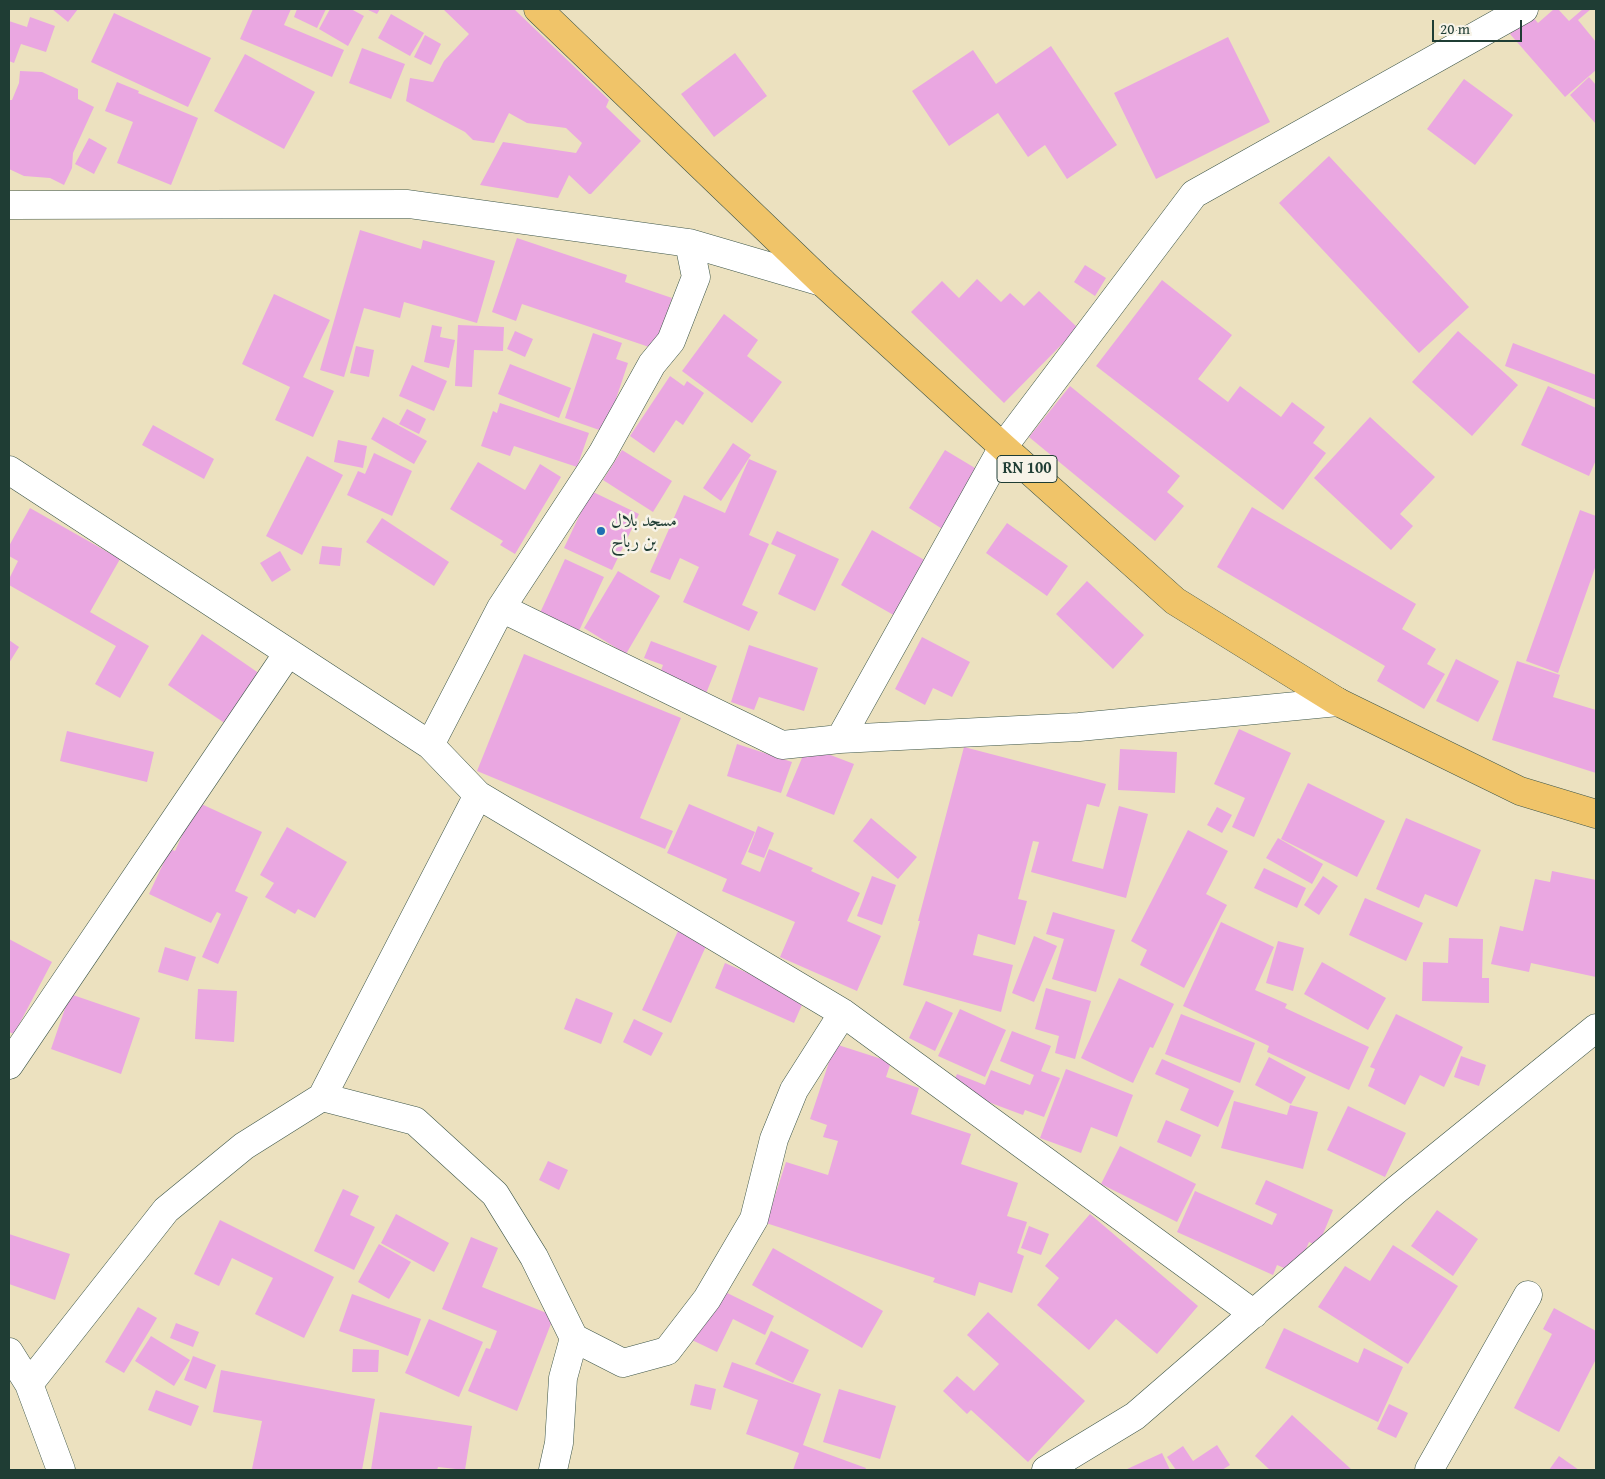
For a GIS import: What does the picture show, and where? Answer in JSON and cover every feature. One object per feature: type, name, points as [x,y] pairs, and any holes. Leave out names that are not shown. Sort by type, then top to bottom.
[{"type":"main road","name":"RN 100","points":[[538,9],[822,282],[1176,601],[1338,702],[1520,791],[1596,814]]},
{"type":"street","points":[[840,739],[1003,447],[1194,194],[1524,9]]},
{"type":"street","points":[[9,205],[408,204],[689,243],[822,282]]},
{"type":"street","points":[[430,746],[501,608],[602,454],[652,364],[671,341],[696,277],[689,243]]},
{"type":"street","points":[[9,470],[430,746],[478,795],[843,1013],[1254,1314]]},
{"type":"street","points":[[501,608],[782,745],[840,739],[1079,727],[1338,702]]},
{"type":"street","points":[[9,1065],[288,653]]},
{"type":"street","points":[[29,1384],[166,1210],[244,1146],[322,1097],[478,795]]},
{"type":"street","points":[[322,1097],[415,1121],[495,1194],[534,1258],[574,1338],[624,1362],[667,1351],[707,1299],[754,1219],[774,1140],[794,1090],[843,1013]]},
{"type":"street","points":[[1046,1470],[1135,1416],[1395,1191],[1596,1028]]},
{"type":"street","points":[[1429,1470],[1528,1296]]},
{"type":"street","points":[[553,1470],[559,1442],[563,1378],[574,1338]]},
{"type":"street","points":[[9,1352],[29,1384],[61,1470]]},
{"type":"building","points":[[52,9],[78,9],[68,22]]},
{"type":"building","points":[[253,9],[291,9],[284,25],[344,50],[332,77],[240,39]]},
{"type":"building","points":[[297,9],[326,9],[317,28],[294,17]]},
{"type":"building","points":[[330,9],[351,9],[364,16],[348,46],[319,29]]},
{"type":"building","points":[[366,9],[380,9],[377,14]]},
{"type":"building","points":[[443,9],[514,9],[609,100],[606,107],[641,141],[591,194],[569,175],[558,198],[480,185],[503,142],[576,153],[582,143],[566,128],[527,123],[509,113],[494,143],[473,140],[465,132],[406,101],[410,78],[433,82],[444,61],[469,34]]},
{"type":"building","points":[[1554,9],[1558,9],[1569,21],[1583,9],[1591,9],[1578,20],[1596,42],[1596,70],[1565,97],[1510,34],[1531,15],[1538,23]]},
{"type":"building","points":[[114,13],[211,58],[188,107],[91,62]]},
{"type":"building","points":[[391,14],[424,33],[410,56],[378,38]]},
{"type":"building","points":[[30,17],[55,26],[46,52],[21,44],[14,63],[9,61],[9,21],[27,27]]},
{"type":"building","points":[[425,35],[441,44],[431,65],[414,57]]},
{"type":"building","points":[[1228,37],[1270,122],[1156,179],[1114,93]]},
{"type":"building","points":[[1051,46],[1117,145],[1067,179],[1045,145],[1028,157],[998,113],[949,146],[912,91],[973,50],[996,84]]},
{"type":"building","points":[[362,48],[405,64],[391,99],[349,83]]},
{"type":"building","points":[[735,53],[767,96],[714,137],[681,94]]},
{"type":"building","points":[[245,54],[315,92],[284,149],[214,111]]},
{"type":"building","points":[[20,71],[42,72],[78,89],[78,99],[94,107],[73,153],[72,168],[64,185],[50,178],[24,176],[9,169],[9,100],[12,100],[19,83]]},
{"type":"building","points":[[1589,77],[1596,85],[1596,124],[1570,95]]},
{"type":"building","points":[[1464,79],[1513,115],[1475,165],[1427,129]]},
{"type":"building","points":[[117,82],[139,91],[138,93],[198,118],[171,185],[117,163],[133,122],[105,111]]},
{"type":"building","points":[[89,138],[107,148],[94,174],[75,164]]},
{"type":"building","points":[[1329,156],[1469,307],[1419,353],[1279,203]]},
{"type":"building","points":[[360,230],[421,249],[423,240],[495,261],[477,323],[404,302],[400,318],[364,308],[344,377],[320,370]]},
{"type":"building","points":[[517,238],[627,275],[625,282],[672,298],[655,349],[522,304],[516,321],[492,312]]},
{"type":"building","points":[[1085,265],[1106,278],[1095,296],[1074,282]]},
{"type":"building","points":[[977,279],[1001,302],[1010,293],[1024,306],[1039,291],[1078,328],[1004,403],[911,312],[942,281],[959,298]]},
{"type":"building","points":[[1162,280],[1232,335],[1198,379],[1228,402],[1240,386],[1281,417],[1292,402],[1325,427],[1313,443],[1326,453],[1283,510],[1096,366]]},
{"type":"building","points":[[274,294],[330,320],[303,377],[334,391],[313,437],[275,420],[290,387],[242,364]]},
{"type":"building","points":[[724,314],[758,340],[747,356],[782,382],[752,423],[682,371]]},
{"type":"building","points":[[432,325],[442,327],[440,337],[455,340],[449,368],[424,362]]},
{"type":"building","points":[[458,325],[504,327],[503,351],[474,350],[472,387],[455,386]]},
{"type":"building","points":[[515,331],[533,339],[525,357],[507,349]]},
{"type":"building","points":[[1458,331],[1518,385],[1472,436],[1412,382]]},
{"type":"building","points":[[593,333],[622,343],[616,359],[628,363],[605,432],[565,418]]},
{"type":"building","points":[[1513,343],[1596,375],[1596,400],[1505,366]]},
{"type":"building","points":[[356,346],[374,350],[369,377],[350,373]]},
{"type":"building","points":[[510,364],[571,388],[559,418],[498,394]]},
{"type":"building","points":[[412,365],[447,381],[434,411],[399,396]]},
{"type":"building","points":[[670,376],[684,386],[687,381],[704,393],[683,425],[676,420],[654,453],[630,436]]},
{"type":"building","points":[[1070,386],[1180,476],[1167,492],[1184,506],[1155,541],[1029,437]]},
{"type":"building","points":[[1548,386],[1596,408],[1596,460],[1589,476],[1521,445]]},
{"type":"building","points":[[500,403],[589,433],[577,467],[514,446],[510,456],[481,446],[493,411],[497,413]]},
{"type":"building","points":[[407,409],[426,419],[419,434],[399,424]]},
{"type":"building","points":[[383,417],[427,441],[414,464],[371,439]]},
{"type":"building","points":[[1370,417],[1435,477],[1400,514],[1413,526],[1391,550],[1314,478]]},
{"type":"building","points":[[153,425],[214,459],[204,479],[142,445]]},
{"type":"building","points":[[338,440],[367,446],[363,468],[334,462]]},
{"type":"building","points":[[733,443],[751,455],[721,501],[703,488]]},
{"type":"building","points":[[622,450],[672,481],[653,512],[603,480]]},
{"type":"building","points":[[945,450],[980,471],[944,530],[909,508]]},
{"type":"building","points":[[374,453],[412,471],[392,516],[347,495],[358,471],[365,474]]},
{"type":"building","points":[[307,456],[343,475],[302,555],[266,536]]},
{"type":"building","points":[[749,459],[777,471],[749,535],[769,544],[742,605],[758,612],[749,631],[683,602],[699,567],[680,558],[670,580],[650,572],[684,495],[725,513]]},
{"type":"building","points":[[478,462],[525,490],[540,464],[561,477],[515,554],[500,545],[503,541],[450,509]]},
{"type":"building","name":"مسجد بلال بن رباح","points":[[591,491],[639,514],[612,570],[564,548]]},
{"type":"building","points":[[1252,507],[1416,604],[1402,629],[1436,649],[1427,664],[1445,674],[1424,709],[1377,681],[1385,666],[1217,567]]},
{"type":"building","points":[[30,508],[120,559],[90,612],[149,646],[120,698],[95,684],[116,646],[9,585],[9,579],[18,561],[9,556],[9,546]]},
{"type":"building","points":[[1580,510],[1596,516],[1596,565],[1558,673],[1526,661]]},
{"type":"building","points":[[382,518],[449,562],[434,586],[366,542]]},
{"type":"building","points":[[1007,523],[1068,566],[1047,596],[986,553]]},
{"type":"building","points":[[872,530],[928,562],[897,617],[841,585]]},
{"type":"building","points":[[777,531],[839,559],[815,611],[778,594],[796,555],[771,544]]},
{"type":"building","points":[[322,546],[342,548],[340,566],[319,564]]},
{"type":"building","points":[[280,551],[291,570],[272,582],[260,563]]},
{"type":"building","points":[[565,559],[604,577],[578,633],[539,615]]},
{"type":"building","points":[[618,571],[660,596],[626,654],[584,628]]},
{"type":"building","points":[[1087,581],[1144,635],[1113,669],[1056,614]]},
{"type":"building","points":[[202,634],[263,676],[229,726],[168,685]]},
{"type":"building","points":[[922,637],[970,662],[952,697],[933,688],[925,705],[895,689]]},
{"type":"building","points":[[9,640],[19,647],[9,663]]},
{"type":"building","points":[[651,641],[717,666],[705,696],[658,678],[663,665],[644,658]]},
{"type":"building","points":[[749,645],[818,668],[804,711],[759,697],[754,710],[731,702]]},
{"type":"building","points":[[524,654],[681,718],[640,818],[673,831],[665,849],[477,771]]},
{"type":"building","points":[[1456,659],[1499,681],[1478,722],[1436,701]]},
{"type":"building","points":[[1517,661],[1560,675],[1553,697],[1596,710],[1596,773],[1492,740]]},
{"type":"building","points":[[1239,729],[1291,753],[1254,837],[1232,827],[1245,798],[1214,784]]},
{"type":"building","points":[[67,731],[154,752],[147,782],[60,761]]},
{"type":"building","points":[[737,744],[792,762],[781,793],[727,776]]},
{"type":"building","points":[[807,746],[854,764],[834,815],[786,796]]},
{"type":"building","points":[[964,747],[1106,784],[1099,807],[1087,804],[1072,861],[1103,869],[1119,806],[1148,814],[1126,898],[1031,872],[1039,842],[1033,841],[1018,899],[1027,901],[1015,945],[978,934],[973,955],[1013,965],[1001,1012],[903,985]]},
{"type":"building","points":[[1120,749],[1177,752],[1175,793],[1118,790]]},
{"type":"building","points":[[1308,783],[1385,821],[1357,877],[1281,839]]},
{"type":"building","points":[[197,802],[262,832],[235,891],[248,897],[218,964],[202,957],[221,914],[217,912],[211,923],[149,894],[170,849],[175,851]]},
{"type":"building","points":[[689,804],[755,832],[741,864],[760,872],[769,849],[813,868],[811,871],[860,893],[847,921],[881,936],[857,991],[780,957],[795,922],[722,891],[727,879],[667,853]]},
{"type":"building","points":[[1217,807],[1232,815],[1222,833],[1207,825]]},
{"type":"building","points":[[871,818],[917,857],[898,879],[853,841]]},
{"type":"building","points":[[1406,818],[1481,850],[1457,907],[1425,894],[1419,908],[1376,889]]},
{"type":"building","points":[[758,826],[774,833],[764,858],[748,852]]},
{"type":"building","points":[[287,827],[347,862],[315,918],[298,909],[295,914],[265,897],[274,883],[260,875]]},
{"type":"building","points":[[1188,830],[1228,851],[1206,894],[1227,905],[1184,988],[1140,965],[1147,950],[1131,941]]},
{"type":"building","points":[[1278,838],[1323,864],[1312,884],[1266,858]]},
{"type":"building","points":[[1264,868],[1306,888],[1297,908],[1254,888]]},
{"type":"building","points":[[1552,871],[1596,880],[1596,977],[1531,963],[1529,972],[1491,964],[1500,926],[1523,931],[1535,879],[1550,882]]},
{"type":"building","points":[[872,876],[896,885],[882,925],[857,916]]},
{"type":"building","points":[[1323,876],[1338,886],[1319,915],[1304,905]]},
{"type":"building","points":[[1365,898],[1423,923],[1406,961],[1349,935]]},
{"type":"building","points":[[1053,912],[1115,930],[1096,992],[1052,979],[1064,939],[1046,934]]},
{"type":"building","points":[[1221,922],[1274,947],[1255,990],[1287,1004],[1285,1008],[1369,1047],[1349,1090],[1267,1052],[1269,1046],[1183,1006]]},
{"type":"building","points":[[678,931],[707,944],[671,1023],[642,1010]]},
{"type":"building","points":[[1034,936],[1057,946],[1034,1002],[1012,993]]},
{"type":"building","points":[[1449,938],[1483,939],[1482,978],[1489,978],[1489,1003],[1422,1001],[1423,962],[1448,963]]},
{"type":"building","points":[[9,939],[52,962],[14,1034],[9,1032]]},
{"type":"building","points":[[1278,941],[1304,948],[1293,991],[1266,983]]},
{"type":"building","points":[[165,947],[196,957],[188,981],[158,972]]},
{"type":"building","points":[[1322,962],[1386,998],[1368,1030],[1304,994]]},
{"type":"building","points":[[725,963],[805,998],[794,1023],[715,988]]},
{"type":"building","points":[[1119,978],[1174,1004],[1153,1048],[1150,1047],[1133,1083],[1081,1058]]},
{"type":"building","points":[[1046,988],[1091,1001],[1075,1059],[1055,1053],[1059,1036],[1035,1029]]},
{"type":"building","points":[[198,989],[237,991],[234,1042],[195,1039]]},
{"type":"building","points":[[70,994],[140,1018],[121,1074],[51,1049]]},
{"type":"building","points":[[576,998],[613,1013],[601,1044],[564,1029]]},
{"type":"building","points":[[926,1001],[953,1013],[935,1051],[909,1038]]},
{"type":"building","points":[[960,1009],[1006,1030],[985,1077],[938,1056]]},
{"type":"building","points":[[1181,1014],[1255,1043],[1240,1083],[1165,1054]]},
{"type":"building","points":[[1396,1014],[1463,1047],[1444,1087],[1420,1075],[1405,1105],[1368,1086],[1375,1069],[1370,1067]]},
{"type":"building","points":[[634,1019],[663,1033],[651,1056],[623,1042]]},
{"type":"building","points":[[1012,1031],[1051,1046],[1041,1071],[1060,1078],[1044,1117],[1025,1110],[1023,1115],[951,1088],[957,1074],[985,1085],[991,1070],[1030,1085],[1034,1075],[1000,1061]]},
{"type":"building","points":[[835,1044],[891,1062],[886,1077],[919,1088],[911,1114],[971,1134],[961,1164],[1018,1183],[1007,1216],[1027,1222],[1017,1253],[1024,1256],[1012,1293],[979,1282],[975,1296],[933,1282],[935,1278],[766,1223],[786,1162],[828,1175],[838,1141],[823,1137],[827,1125],[810,1119]]},
{"type":"building","points":[[1461,1056],[1486,1065],[1479,1086],[1454,1077]]},
{"type":"building","points":[[1269,1057],[1306,1077],[1291,1104],[1255,1085]]},
{"type":"building","points":[[1162,1059],[1234,1091],[1218,1127],[1180,1110],[1189,1089],[1155,1074]]},
{"type":"building","points":[[1066,1069],[1133,1095],[1117,1137],[1091,1127],[1081,1153],[1040,1138]]},
{"type":"building","points":[[1234,1101],[1287,1115],[1290,1105],[1318,1112],[1303,1169],[1221,1148]]},
{"type":"building","points":[[1348,1106],[1406,1133],[1385,1177],[1327,1150]]},
{"type":"building","points":[[1166,1120],[1201,1135],[1191,1157],[1157,1142]]},
{"type":"building","points":[[1120,1146],[1196,1184],[1177,1222],[1101,1184]]},
{"type":"building","points":[[548,1161],[568,1170],[559,1190],[539,1180]]},
{"type":"building","points":[[1266,1180],[1333,1210],[1318,1246],[1309,1242],[1296,1273],[1277,1265],[1273,1275],[1177,1232],[1195,1191],[1272,1225],[1277,1214],[1255,1204]]},
{"type":"building","points":[[343,1189],[359,1196],[350,1215],[375,1227],[354,1270],[314,1251]]},
{"type":"building","points":[[1437,1210],[1478,1239],[1453,1276],[1411,1246]]},
{"type":"building","points":[[396,1214],[449,1243],[434,1272],[381,1243]]},
{"type":"building","points":[[1090,1214],[1198,1306],[1157,1354],[1116,1319],[1089,1350],[1037,1305],[1059,1278],[1045,1266]]},
{"type":"building","points":[[220,1220],[334,1277],[304,1338],[255,1314],[273,1278],[232,1258],[219,1286],[194,1274]]},
{"type":"building","points":[[1029,1226],[1049,1234],[1041,1255],[1021,1248]]},
{"type":"building","points":[[9,1234],[70,1254],[55,1300],[9,1284]]},
{"type":"building","points":[[471,1237],[498,1248],[482,1287],[554,1316],[517,1411],[468,1391],[486,1348],[490,1349],[497,1331],[442,1309]]},
{"type":"building","points":[[379,1244],[411,1262],[389,1299],[358,1282]]},
{"type":"building","points":[[1393,1245],[1458,1286],[1408,1364],[1318,1307],[1345,1266],[1370,1281]]},
{"type":"building","points":[[773,1248],[883,1311],[862,1348],[752,1285]]},
{"type":"building","points":[[717,1288],[774,1316],[765,1335],[733,1319],[717,1352],[692,1340]]},
{"type":"building","points":[[352,1294],[421,1319],[408,1356],[339,1331]]},
{"type":"building","points":[[138,1307],[157,1318],[124,1373],[105,1362]]},
{"type":"building","points":[[1554,1308],[1596,1331],[1596,1359],[1559,1432],[1514,1408],[1552,1334],[1543,1329]]},
{"type":"building","points":[[988,1312],[1085,1401],[1028,1462],[971,1410],[967,1414],[943,1391],[957,1376],[974,1391],[999,1364],[967,1335]]},
{"type":"building","points":[[429,1319],[483,1342],[459,1397],[405,1373]]},
{"type":"building","points":[[176,1323],[199,1332],[193,1347],[170,1338]]},
{"type":"building","points":[[1284,1328],[1358,1363],[1364,1348],[1403,1367],[1378,1422],[1265,1368]]},
{"type":"building","points":[[771,1331],[809,1350],[793,1383],[755,1364]]},
{"type":"building","points":[[151,1336],[190,1360],[174,1386],[135,1361]]},
{"type":"building","points":[[353,1349],[379,1350],[378,1372],[352,1372]]},
{"type":"building","points":[[193,1356],[216,1365],[206,1389],[184,1380]]},
{"type":"building","points":[[732,1362],[821,1394],[803,1445],[866,1468],[865,1470],[793,1470],[799,1453],[746,1434],[758,1400],[723,1387]]},
{"type":"building","points":[[221,1370],[375,1399],[362,1470],[252,1469],[262,1421],[213,1412]]},
{"type":"building","points":[[695,1384],[716,1389],[711,1410],[690,1405]]},
{"type":"building","points":[[839,1389],[896,1406],[880,1459],[823,1442]]},
{"type":"building","points":[[156,1390],[199,1406],[191,1426],[148,1410]]},
{"type":"building","points":[[1389,1404],[1408,1413],[1396,1438],[1377,1429]]},
{"type":"building","points":[[380,1412],[472,1426],[465,1470],[438,1467],[437,1470],[371,1470]]},
{"type":"building","points":[[1292,1415],[1352,1470],[1270,1470],[1255,1456]]},
{"type":"building","points":[[1217,1445],[1230,1465],[1222,1470],[1176,1470],[1167,1457],[1183,1446],[1193,1461]]},
{"type":"building","points":[[1162,1453],[1170,1470],[1125,1470]]},
{"type":"building","points":[[1559,1456],[1579,1470],[1549,1470]]},
{"type":"place","name":"مسجد بلال بن رباح","points":[[601,531]]}]
